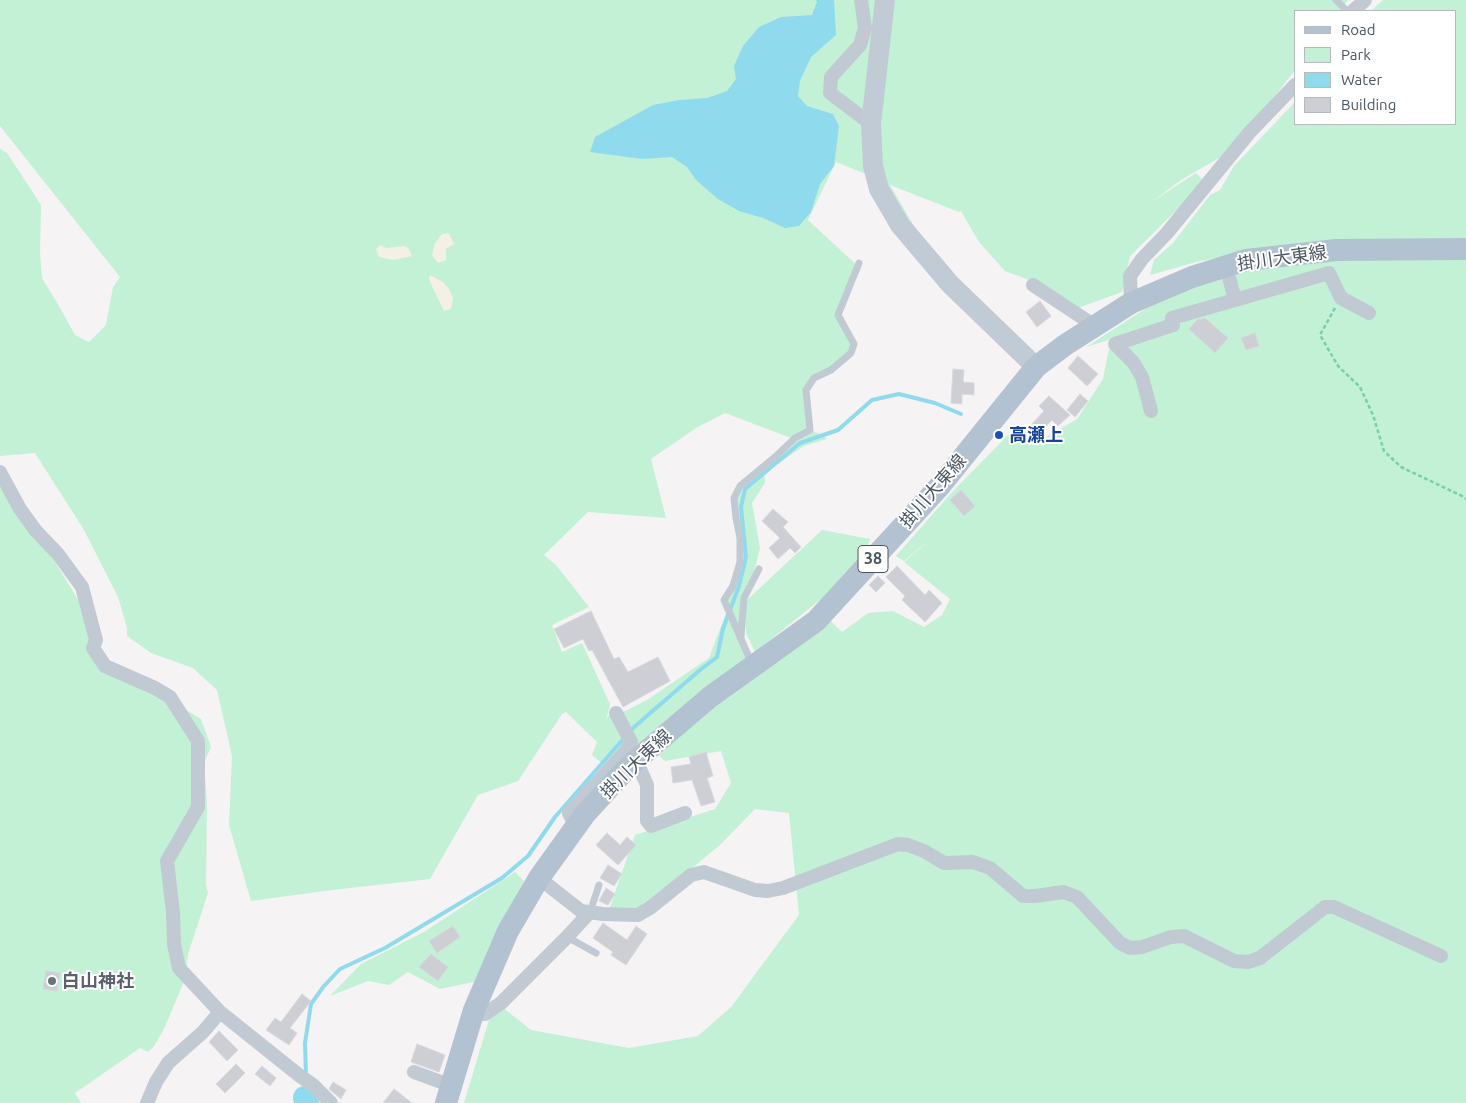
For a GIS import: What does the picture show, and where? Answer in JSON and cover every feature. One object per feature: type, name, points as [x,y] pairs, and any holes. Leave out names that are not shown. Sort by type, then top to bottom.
[{"type":"main road","name":"掛川大東線","points":[[449,1095],[473,1014],[508,931],[539,878],[585,814],[630,745],[710,697],[816,621],[939,487],[1036,367],[1065,345],[1131,303],[1192,277],[1246,260],[1336,250],[1466,249]]},
{"type":"street","points":[[861,0],[865,28],[860,45],[831,77],[830,93],[871,124]]},
{"type":"street","points":[[885,0],[871,124],[873,166],[879,189],[900,225],[950,284],[1036,367]]},
{"type":"street","points":[[1354,10],[1365,0]]},
{"type":"street","points":[[1131,303],[1130,276],[1142,259],[1167,233],[1249,133],[1294,86]]},
{"type":"street","points":[[1226,266],[1235,300]]},
{"type":"street","points":[[1151,411],[1142,377],[1133,362],[1115,344],[1173,325],[1172,318],[1329,273],[1341,298],[1370,313]]},
{"type":"street","points":[[1034,285],[1095,326]]},
{"type":"street","points":[[0,472],[20,508],[36,531],[58,554],[82,587],[96,640],[93,648],[105,666],[155,688],[170,697],[198,741],[198,807],[166,861],[173,912],[174,944],[179,968],[220,1012],[313,1086],[331,1103]]},
{"type":"street","points":[[616,713],[647,785],[647,821],[651,826],[685,813]]},
{"type":"street","points":[[539,878],[582,911],[638,915],[650,908],[691,875],[704,872],[755,890],[768,891],[783,888],[898,844],[908,845],[924,851],[944,863],[973,862],[990,868],[1023,896],[1063,892],[1077,897],[1120,943],[1130,948],[1142,947],[1171,937],[1184,936],[1234,960],[1248,962],[1260,958],[1325,907],[1334,907],[1441,956]]},
{"type":"street","points":[[473,1014],[485,1014],[501,1003],[590,912]]},
{"type":"street","points":[[147,1103],[156,1082],[168,1063],[202,1032],[220,1012]]},
{"type":"street","points":[[414,1072],[449,1095]]},
{"type":"lane","points":[[1336,0],[1346,10]]},
{"type":"lane","points":[[753,666],[724,600],[733,586],[740,562],[740,538],[734,498],[740,486],[795,438],[810,430],[806,390],[814,378],[832,370],[851,353],[854,344],[838,315],[859,263]]},
{"type":"lane","points":[[741,639],[744,598],[759,569]]},
{"type":"lane","points":[[590,912],[599,885]]},
{"type":"lane","points":[[567,937],[596,953]]},
{"type":"path","points":[[1341,298],[1320,335],[1338,366],[1360,387],[1373,415],[1384,451],[1401,467],[1466,499]]},
{"type":"green space","points":[[0,0],[1348,0],[1341,10],[1294,10],[1294,71],[1264,110],[1219,158],[1181,180],[1153,201],[1196,173],[1205,182],[1130,256],[1122,292],[1075,309],[1037,283],[1005,271],[979,242],[961,211],[959,212],[890,185],[918,233],[887,191],[886,182],[836,162],[808,220],[861,269],[845,297],[838,315],[854,344],[851,353],[814,378],[806,391],[810,430],[823,435],[827,439],[804,446],[764,473],[765,483],[752,503],[760,548],[747,600],[822,530],[870,539],[865,553],[840,584],[755,652],[746,633],[746,609],[741,640],[724,599],[740,557],[732,498],[791,438],[725,413],[696,428],[651,459],[666,518],[588,512],[544,555],[556,565],[589,607],[552,625],[562,652],[582,643],[610,704],[606,721],[608,716],[617,715],[647,700],[709,658],[726,613],[751,661],[609,769],[592,755],[597,742],[566,712],[562,714],[518,781],[478,795],[430,879],[251,901],[229,825],[232,756],[217,690],[193,668],[151,653],[127,636],[127,628],[118,597],[84,530],[35,453],[0,456],[0,149],[7,153],[41,205],[40,253],[42,278],[75,335],[89,342],[106,325],[113,287],[120,277],[0,126]]},
{"type":"green space","points":[[1383,0],[1466,0],[1466,1103],[464,1103],[489,1020],[502,1007],[531,1030],[629,1048],[698,1036],[731,1007],[799,915],[789,813],[755,809],[721,844],[639,913],[609,910],[635,835],[715,809],[731,783],[721,751],[665,761],[659,756],[697,720],[831,621],[842,632],[868,613],[893,611],[924,627],[942,615],[950,599],[904,562],[937,534],[904,561],[896,556],[953,491],[1017,426],[1041,440],[1077,419],[1103,379],[1109,349],[1118,343],[1170,321],[1086,347],[1145,309],[1254,251],[1196,262],[1150,275],[1154,260],[1173,243],[1210,195],[1220,190],[1234,166],[1294,103],[1294,125],[1456,125],[1456,10],[1372,10]]},
{"type":"green space","points":[[0,488],[10,488],[77,598],[91,624],[95,655],[201,719],[211,747],[204,763],[207,803],[206,885],[208,893],[188,954],[185,979],[164,1029],[154,1046],[148,1052],[140,1048],[75,1093],[81,1103],[0,1103]]},
{"type":"green space","points":[[515,872],[524,881],[474,982],[440,989],[408,972],[389,985],[368,981],[330,996],[361,964],[424,932]]},
{"type":"sand","points":[[449,233],[454,244],[446,249],[446,260],[438,263],[432,255],[435,243],[442,234]]},
{"type":"sand","points":[[380,245],[386,248],[405,246],[409,249],[412,256],[393,260],[379,257],[376,249]]},
{"type":"sand","points":[[430,275],[443,282],[449,289],[453,298],[451,309],[444,311],[429,279]]},
{"type":"water","points":[[816,0],[834,0],[836,35],[811,57],[800,81],[798,96],[807,106],[833,114],[839,126],[834,166],[820,184],[811,212],[799,226],[785,228],[763,218],[739,211],[718,199],[696,180],[687,167],[672,157],[642,159],[590,152],[595,137],[653,105],[679,100],[707,98],[727,91],[736,79],[734,66],[743,46],[759,27],[781,17],[812,15]]},
{"type":"building","points":[[1040,301],[1051,316],[1037,327],[1026,312]]},
{"type":"building","points":[[1205,318],[1228,338],[1215,353],[1189,329],[1197,320]]},
{"type":"building","points":[[1255,333],[1259,346],[1246,350],[1241,338]]},
{"type":"building","points":[[1078,356],[1098,374],[1087,386],[1068,368]]},
{"type":"building","points":[[953,369],[964,370],[963,382],[974,383],[974,395],[962,394],[962,404],[951,403]]},
{"type":"building","points":[[1080,394],[1088,401],[1075,417],[1067,410]]},
{"type":"building","points":[[1049,396],[1070,415],[1058,426],[1052,420],[1038,435],[1029,427],[1044,411],[1039,406]]},
{"type":"building","points":[[961,490],[975,506],[964,516],[950,500]]},
{"type":"building","points":[[773,509],[788,522],[783,527],[801,547],[795,553],[790,548],[778,559],[769,548],[780,538],[762,521]]},
{"type":"building","points":[[897,566],[925,595],[929,590],[942,603],[925,622],[902,600],[905,596],[886,577]]},
{"type":"building","points":[[878,576],[885,583],[876,592],[869,585]]},
{"type":"building","points":[[591,611],[614,659],[619,657],[628,672],[658,657],[670,681],[623,707],[592,650],[589,651],[583,639],[564,648],[554,629]]},
{"type":"building","points":[[706,752],[713,776],[707,778],[715,802],[701,806],[692,780],[673,783],[671,767],[691,764],[689,757]]},
{"type":"building","points":[[607,833],[620,845],[627,837],[636,845],[618,865],[596,845]]},
{"type":"building","points":[[608,865],[622,874],[614,886],[600,878]]},
{"type":"building","points":[[606,888],[615,894],[608,905],[599,901]]},
{"type":"building","points":[[603,923],[627,940],[636,926],[647,934],[626,965],[611,955],[613,952],[593,938]]},
{"type":"building","points":[[453,926],[460,937],[437,953],[429,941]]},
{"type":"building","points":[[431,954],[448,967],[438,981],[419,967]]},
{"type":"building","name":"白山神社","points":[[46,971],[60,973],[57,991],[43,989]]},
{"type":"building","points":[[302,994],[311,1001],[290,1028],[297,1033],[289,1045],[266,1030],[275,1018],[281,1022]]},
{"type":"building","points":[[219,1031],[238,1050],[227,1061],[209,1042]]},
{"type":"building","points":[[417,1044],[445,1055],[439,1072],[411,1062]]},
{"type":"building","points":[[236,1064],[245,1073],[225,1093],[216,1084]]},
{"type":"building","points":[[262,1066],[276,1078],[270,1086],[255,1074]]},
{"type":"building","points":[[333,1082],[346,1090],[341,1099],[329,1089]]},
{"type":"building","points":[[394,1089],[412,1103],[383,1103]]},
{"type":"waterway","points":[[306,1076],[305,1043],[311,1004],[340,969],[385,948],[502,878],[528,856],[555,817],[633,728],[717,657],[723,629],[739,586],[746,557],[741,507],[745,489],[800,443],[838,430],[872,400],[899,394],[935,403],[961,414]]},
{"type":"waterway","points":[[305,1098],[306,1083]]},
{"type":"waterway","points":[[305,1098],[307,1103]]},
{"type":"place","name":"高瀬上","points":[[999,435]]},
{"type":"place","name":"白山神社","points":[[52,981]]}]
